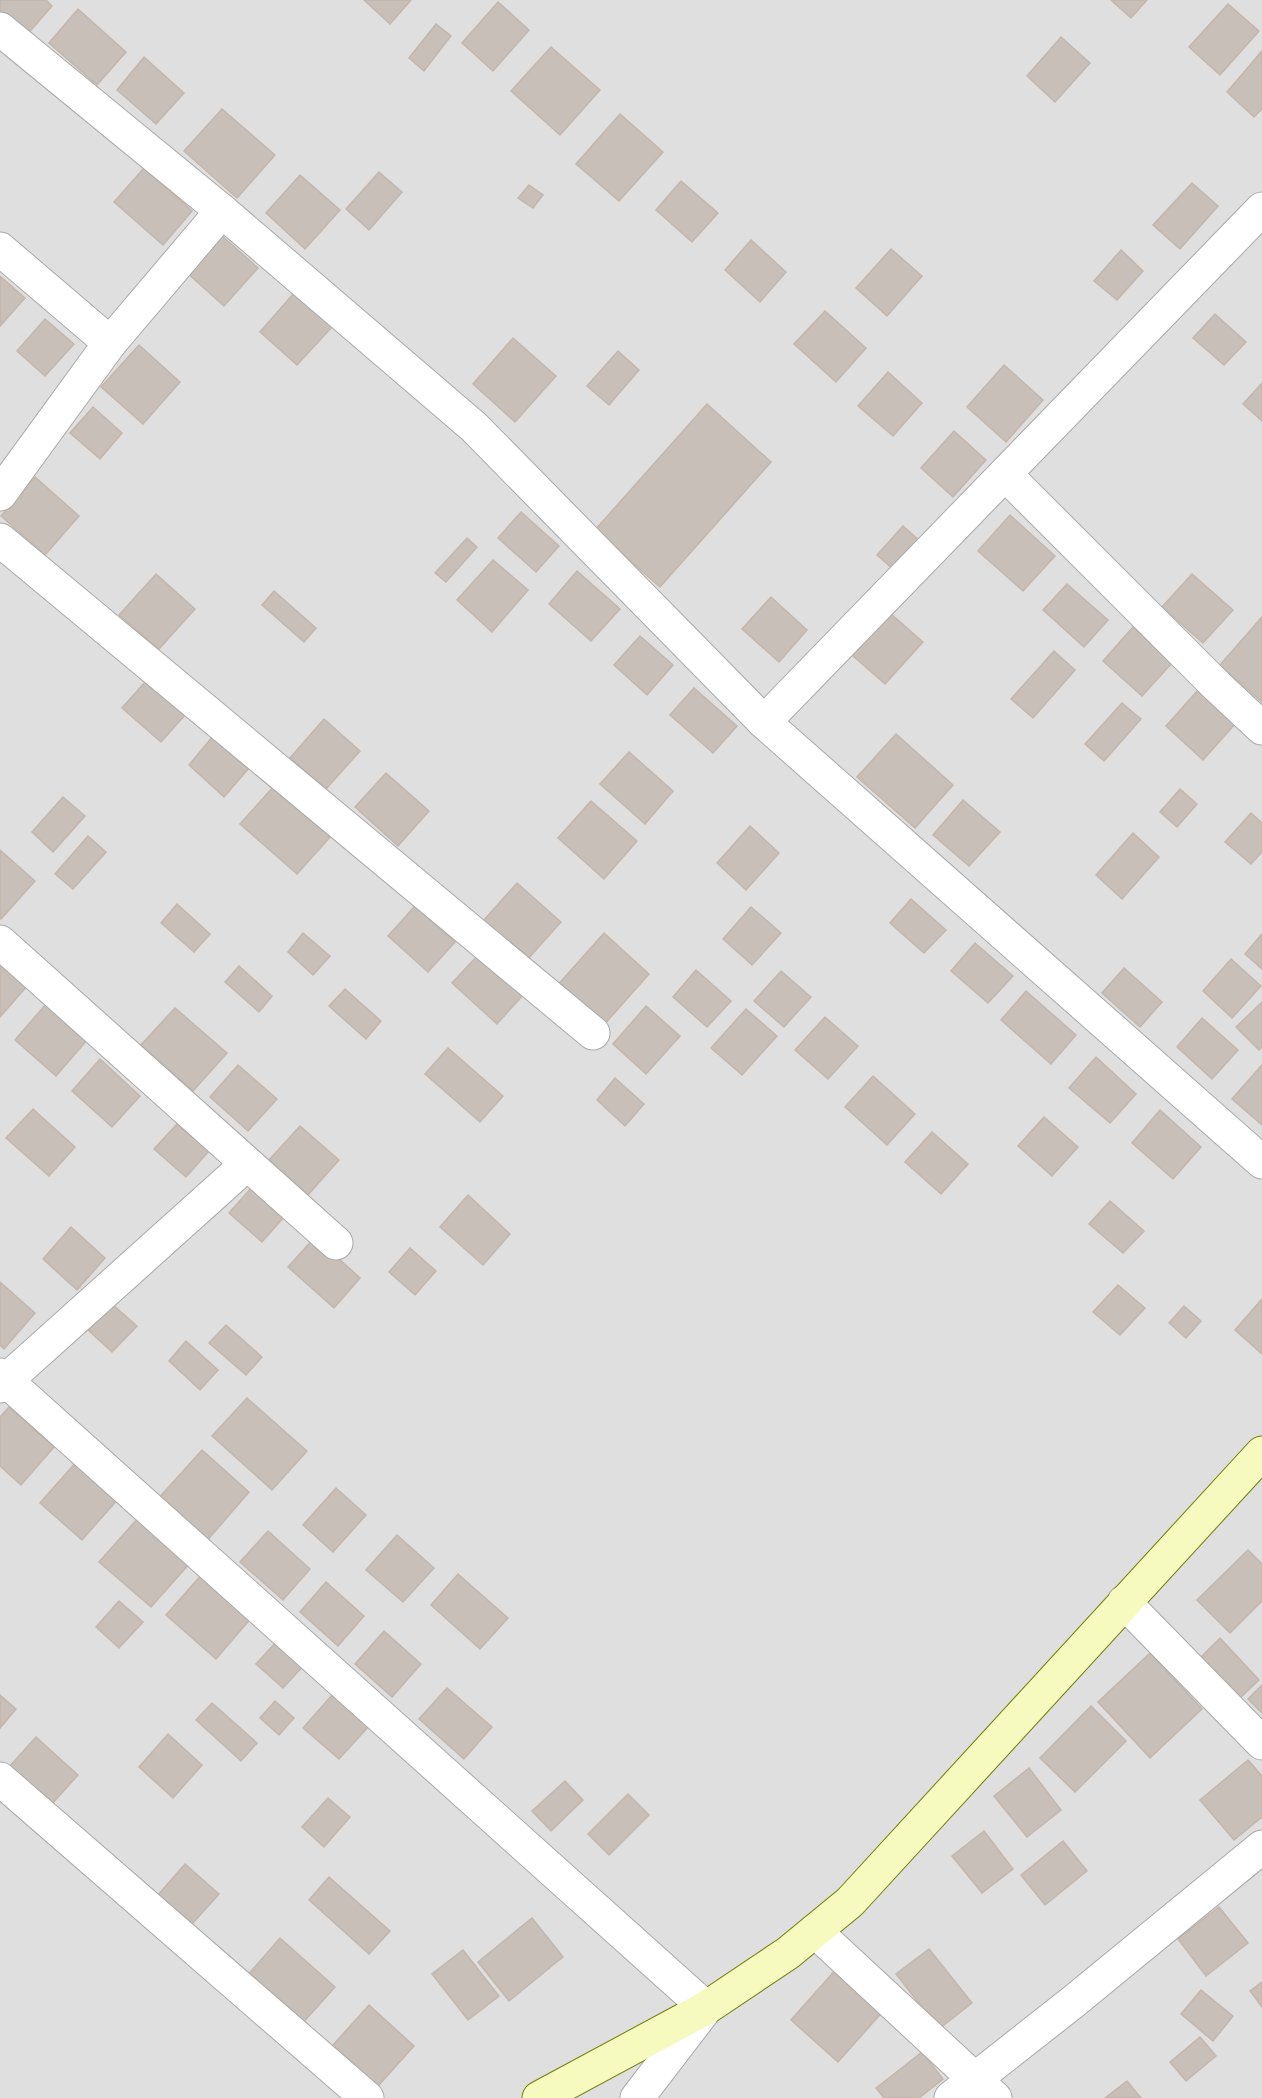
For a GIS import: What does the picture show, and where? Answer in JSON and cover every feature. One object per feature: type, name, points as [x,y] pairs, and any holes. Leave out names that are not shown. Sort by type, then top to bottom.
[{"type":"main road","points":[[539,2098],[706,2008],[788,1953],[850,1902],[1262,1453]]},
{"type":"street","points":[[0,29],[222,211],[474,427],[764,722],[1262,1162]]},
{"type":"street","points":[[764,722],[1262,209]]},
{"type":"street","points":[[0,494],[110,343],[222,211]]},
{"type":"street","points":[[0,249],[110,343]]},
{"type":"street","points":[[1005,474],[1262,728]]},
{"type":"street","points":[[0,540],[593,1033]]},
{"type":"street","points":[[0,942],[336,1244]]},
{"type":"street","points":[[247,1164],[2,1381],[706,2008],[638,2098]]},
{"type":"street","points":[[1124,1602],[1262,1743]]},
{"type":"street","points":[[0,1779],[367,2098]]},
{"type":"street","points":[[815,1931],[974,2092],[1073,2002],[1262,1847]]},
{"type":"shaded area","points":[[0,0],[1262,0],[1262,2098],[0,2098]]},
{"type":"building","points":[[0,0],[46,0],[52,6],[25,37],[0,15]]},
{"type":"building","points":[[364,0],[411,0],[390,24]]},
{"type":"building","points":[[1111,0],[1147,0],[1131,18]]},
{"type":"building","points":[[498,2],[529,30],[493,71],[462,43]]},
{"type":"building","points":[[1228,4],[1259,31],[1220,75],[1189,47]]},
{"type":"building","points":[[78,9],[126,52],[97,85],[49,43]]},
{"type":"building","points":[[436,24],[451,36],[424,71],[409,58]]},
{"type":"building","points":[[1061,37],[1090,63],[1055,102],[1027,76]]},
{"type":"building","points":[[551,47],[600,90],[560,135],[511,91]]},
{"type":"building","points":[[1262,51],[1262,109],[1254,117],[1227,92]]},
{"type":"building","points":[[144,57],[184,93],[156,124],[117,90]]},
{"type":"building","points":[[222,109],[275,155],[237,198],[184,151]]},
{"type":"building","points":[[620,114],[663,152],[619,201],[576,164]]},
{"type":"building","points":[[144,168],[192,211],[163,245],[114,202]]},
{"type":"building","points":[[379,172],[402,192],[369,230],[346,209]]},
{"type":"building","points":[[300,175],[340,210],[305,249],[266,213]]},
{"type":"building","points":[[681,181],[718,213],[692,242],[656,210]]},
{"type":"building","points":[[1192,183],[1218,206],[1180,249],[1153,225]]},
{"type":"building","points":[[529,185],[543,195],[533,208],[518,198]]},
{"type":"building","points":[[220,234],[258,268],[224,306],[186,272]]},
{"type":"building","points":[[751,240],[786,272],[760,302],[725,270]]},
{"type":"building","points":[[891,249],[922,276],[887,316],[856,288]]},
{"type":"building","points":[[1121,250],[1143,271],[1117,300],[1094,281]]},
{"type":"building","points":[[0,276],[25,298],[0,326]]},
{"type":"building","points":[[294,293],[332,327],[297,365],[260,332]]},
{"type":"building","points":[[825,311],[866,348],[836,382],[794,344]]},
{"type":"building","points":[[1215,314],[1246,342],[1224,365],[1193,338]]},
{"type":"building","points":[[45,319],[74,344],[45,376],[17,351]]},
{"type":"building","points":[[513,338],[556,376],[515,422],[473,384]]},
{"type":"building","points":[[139,345],[180,382],[143,424],[101,387]]},
{"type":"building","points":[[618,351],[639,370],[609,405],[587,386]]},
{"type":"building","points":[[1004,365],[1043,400],[1006,442],[967,407]]},
{"type":"building","points":[[888,372],[922,403],[893,436],[858,406]]},
{"type":"building","points":[[1262,383],[1262,421],[1243,404]]},
{"type":"building","points":[[707,404],[771,462],[660,587],[595,530]]},
{"type":"building","points":[[93,407],[122,433],[100,459],[70,433]]},
{"type":"building","points":[[954,431],[986,460],[953,497],[921,468]]},
{"type":"building","points":[[35,477],[79,516],[45,555],[1,516]]},
{"type":"building","points":[[521,512],[559,546],[536,572],[498,538]]},
{"type":"building","points":[[1010,515],[1055,556],[1023,591],[978,551]]},
{"type":"building","points":[[903,526],[921,542],[895,571],[877,555]]},
{"type":"building","points":[[467,538],[477,547],[446,582],[435,573]]},
{"type":"building","points":[[493,560],[528,590],[492,632],[457,600]]},
{"type":"building","points":[[577,571],[620,609],[591,641],[549,604]]},
{"type":"building","points":[[156,574],[195,609],[159,649],[119,615]]},
{"type":"building","points":[[1192,574],[1233,610],[1203,643],[1162,607]]},
{"type":"building","points":[[1067,584],[1108,620],[1084,647],[1043,610]]},
{"type":"building","points":[[274,591],[316,628],[304,642],[262,605]]},
{"type":"building","points":[[771,597],[807,630],[779,662],[742,629]]},
{"type":"building","points":[[890,613],[923,642],[885,684],[852,655]]},
{"type":"building","points":[[1262,617],[1262,702],[1220,665]]},
{"type":"building","points":[[1133,627],[1172,663],[1142,696],[1103,661]]},
{"type":"building","points":[[640,636],[673,665],[647,695],[614,665]]},
{"type":"building","points":[[1054,651],[1075,670],[1033,718],[1011,699]]},
{"type":"building","points":[[146,681],[185,715],[161,742],[122,708]]},
{"type":"building","points":[[694,688],[737,726],[713,753],[670,715]]},
{"type":"building","points":[[1198,690],[1236,723],[1203,760],[1166,726]]},
{"type":"building","points":[[1122,703],[1141,719],[1104,761],[1085,744]]},
{"type":"building","points":[[324,719],[360,751],[326,789],[290,758]]},
{"type":"building","points":[[896,734],[953,785],[915,828],[857,777]]},
{"type":"building","points":[[213,736],[249,768],[224,797],[189,765]]},
{"type":"building","points":[[629,752],[673,791],[645,824],[600,784]]},
{"type":"building","points":[[386,773],[429,811],[398,846],[355,807]]},
{"type":"building","points":[[274,786],[331,836],[297,874],[240,824]]},
{"type":"building","points":[[1180,789],[1197,804],[1177,827],[1160,812]]},
{"type":"building","points":[[63,797],[85,816],[53,852],[32,832]]},
{"type":"building","points":[[963,800],[1000,832],[969,866],[933,835]]},
{"type":"building","points":[[591,801],[637,841],[604,879],[558,838]]},
{"type":"building","points":[[1251,813],[1262,823],[1262,852],[1251,864],[1225,842]]},
{"type":"building","points":[[750,826],[779,853],[746,890],[717,863]]},
{"type":"building","points":[[1133,833],[1159,857],[1122,899],[1096,875]]},
{"type":"building","points":[[88,836],[106,852],[73,889],[55,874]]},
{"type":"building","points":[[0,850],[35,881],[1,919],[0,919]]},
{"type":"building","points":[[517,883],[561,922],[527,960],[483,921]]},
{"type":"building","points":[[911,899],[946,930],[924,953],[890,923]]},
{"type":"building","points":[[177,904],[210,934],[194,952],[161,923]]},
{"type":"building","points":[[415,906],[455,942],[428,972],[388,936]]},
{"type":"building","points":[[751,907],[781,933],[752,965],[723,939]]},
{"type":"building","points":[[303,933],[330,956],[313,975],[288,952]]},
{"type":"building","points":[[604,933],[649,974],[602,1027],[556,987]]},
{"type":"building","points":[[1262,934],[1262,969],[1245,954]]},
{"type":"building","points":[[975,943],[1013,976],[988,1003],[951,971]]},
{"type":"building","points":[[478,955],[523,995],[497,1024],[452,983]]},
{"type":"building","points":[[1231,959],[1261,986],[1232,1018],[1203,991]]},
{"type":"building","points":[[0,960],[28,985],[0,1017]]},
{"type":"building","points":[[239,966],[272,996],[259,1012],[225,982]]},
{"type":"building","points":[[1124,968],[1162,1002],[1140,1027],[1102,993]]},
{"type":"building","points":[[696,970],[731,1001],[707,1027],[673,997]]},
{"type":"building","points":[[781,971],[811,997],[784,1027],[754,1001]]},
{"type":"building","points":[[345,989],[381,1021],[366,1039],[329,1006]]},
{"type":"building","points":[[1026,991],[1076,1035],[1051,1064],[1001,1020]]},
{"type":"building","points":[[1262,1002],[1262,1047],[1259,1050],[1236,1027]]},
{"type":"building","points":[[46,1004],[87,1040],[56,1076],[15,1040]]},
{"type":"building","points":[[646,1006],[680,1036],[646,1074],[613,1044]]},
{"type":"building","points":[[175,1008],[227,1053],[193,1091],[141,1045]]},
{"type":"building","points":[[746,1009],[777,1036],[742,1075],[711,1048]]},
{"type":"building","points":[[825,1017],[858,1046],[828,1079],[795,1050]]},
{"type":"building","points":[[1202,1018],[1238,1050],[1212,1079],[1177,1047]]},
{"type":"building","points":[[448,1048],[503,1096],[480,1122],[425,1074]]},
{"type":"building","points":[[1096,1057],[1136,1094],[1110,1123],[1069,1088]]},
{"type":"building","points":[[100,1059],[140,1096],[112,1127],[72,1091]]},
{"type":"building","points":[[238,1065],[277,1099],[248,1131],[210,1097]]},
{"type":"building","points":[[1262,1065],[1262,1125],[1232,1099]]},
{"type":"building","points":[[873,1076],[915,1114],[887,1145],[845,1107]]},
{"type":"building","points":[[615,1078],[644,1104],[625,1126],[597,1100]]},
{"type":"building","points":[[33,1109],[75,1147],[49,1176],[6,1138]]},
{"type":"building","points":[[1160,1110],[1201,1147],[1173,1179],[1132,1143]]},
{"type":"building","points":[[1044,1117],[1078,1147],[1052,1176],[1018,1146]]},
{"type":"building","points":[[177,1124],[209,1151],[186,1177],[154,1149]]},
{"type":"building","points":[[300,1126],[339,1160],[308,1195],[269,1160]]},
{"type":"building","points":[[932,1132],[968,1164],[941,1194],[905,1162]]},
{"type":"building","points":[[252,1187],[285,1216],[262,1242],[229,1213]]},
{"type":"building","points":[[468,1195],[510,1234],[483,1265],[440,1227]]},
{"type":"building","points":[[1110,1201],[1144,1231],[1123,1253],[1089,1224]]},
{"type":"building","points":[[71,1227],[105,1258],[77,1290],[43,1259]]},
{"type":"building","points":[[315,1237],[360,1278],[334,1308],[288,1267]]},
{"type":"building","points":[[410,1248],[436,1271],[415,1295],[389,1272]]},
{"type":"building","points":[[0,1282],[35,1313],[4,1349],[0,1345]]},
{"type":"building","points":[[1118,1285],[1145,1308],[1120,1335],[1093,1312]]},
{"type":"building","points":[[1262,1299],[1262,1354],[1235,1330]]},
{"type":"building","points":[[112,1304],[137,1326],[112,1352],[88,1330]]},
{"type":"building","points":[[1184,1306],[1201,1321],[1186,1338],[1169,1323]]},
{"type":"building","points":[[226,1325],[262,1357],[246,1375],[209,1343]]},
{"type":"building","points":[[186,1341],[218,1370],[200,1390],[169,1361]]},
{"type":"building","points":[[247,1398],[307,1451],[272,1490],[212,1436]]},
{"type":"building","points":[[9,1407],[54,1447],[21,1485],[0,1466],[0,1417]]},
{"type":"building","points":[[202,1450],[249,1492],[205,1543],[157,1500]]},
{"type":"building","points":[[77,1461],[119,1498],[82,1540],[40,1503]]},
{"type":"building","points":[[336,1488],[366,1515],[333,1552],[303,1525]]},
{"type":"building","points":[[139,1517],[190,1563],[151,1607],[99,1562]]},
{"type":"building","points":[[268,1531],[310,1569],[283,1600],[240,1562]]},
{"type":"building","points":[[397,1535],[434,1568],[403,1602],[366,1570]]},
{"type":"building","points":[[1248,1550],[1262,1564],[1262,1601],[1230,1633],[1197,1600]]},
{"type":"building","points":[[203,1573],[252,1617],[216,1659],[166,1615]]},
{"type":"building","points":[[458,1574],[508,1618],[480,1649],[431,1605]]},
{"type":"building","points":[[326,1582],[364,1616],[338,1646],[300,1612]]},
{"type":"building","points":[[119,1601],[143,1622],[119,1648],[96,1627]]},
{"type":"building","points":[[384,1631],[421,1664],[392,1697],[355,1664]]},
{"type":"building","points":[[1220,1638],[1259,1680],[1240,1698],[1201,1657]]},
{"type":"building","points":[[278,1640],[305,1664],[283,1688],[256,1664]]},
{"type":"building","points":[[1150,1653],[1202,1709],[1150,1758],[1098,1702]]},
{"type":"building","points":[[1262,1685],[1262,1713],[1248,1699]]},
{"type":"building","points":[[447,1688],[492,1727],[464,1759],[419,1719]]},
{"type":"building","points":[[333,1694],[369,1726],[339,1759],[303,1728]]},
{"type":"building","points":[[0,1695],[16,1709],[0,1728]]},
{"type":"building","points":[[275,1701],[294,1718],[279,1735],[260,1718]]},
{"type":"building","points":[[212,1703],[257,1743],[241,1761],[196,1720]]},
{"type":"building","points":[[1091,1706],[1126,1741],[1075,1792],[1040,1758]]},
{"type":"building","points":[[168,1734],[202,1765],[173,1798],[139,1767]]},
{"type":"building","points":[[36,1737],[78,1775],[51,1805],[9,1767]]},
{"type":"building","points":[[1248,1760],[1262,1776],[1262,1817],[1234,1840],[1200,1800]]},
{"type":"building","points":[[1029,1768],[1061,1810],[1027,1837],[994,1796]]},
{"type":"building","points":[[565,1781],[583,1800],[551,1831],[532,1811]]},
{"type":"building","points":[[628,1794],[649,1815],[609,1855],[588,1834]]},
{"type":"building","points":[[328,1798],[350,1817],[324,1847],[302,1827]]},
{"type":"building","points":[[984,1831],[1013,1869],[982,1893],[952,1856]]},
{"type":"building","points":[[1063,1841],[1087,1871],[1045,1905],[1021,1875]]},
{"type":"building","points":[[185,1864],[219,1894],[192,1924],[158,1895]]},
{"type":"building","points":[[329,1877],[390,1931],[369,1954],[309,1900]]},
{"type":"building","points":[[1219,1907],[1248,1943],[1206,1976],[1178,1939]]},
{"type":"building","points":[[532,1918],[563,1957],[509,2001],[478,1962]]},
{"type":"building","points":[[280,1938],[335,1987],[301,2025],[246,1977]]},
{"type":"building","points":[[929,1949],[972,2003],[939,2029],[896,1974]]},
{"type":"building","points":[[463,1950],[499,1996],[468,2020],[432,1974]]},
{"type":"building","points":[[838,1967],[885,2009],[838,2062],[791,2020]]},
{"type":"building","points":[[1262,1982],[1262,2007],[1250,1991]]},
{"type":"building","points":[[1201,1990],[1233,2016],[1213,2041],[1181,2014]]},
{"type":"building","points":[[369,2005],[414,2046],[370,2095],[325,2054]]},
{"type":"building","points":[[1200,2037],[1216,2056],[1186,2081],[1170,2062]]},
{"type":"building","points":[[922,2052],[943,2079],[919,2098],[884,2098],[876,2088]]},
{"type":"building","points":[[1127,2081],[1141,2098],[1105,2098]]}]
